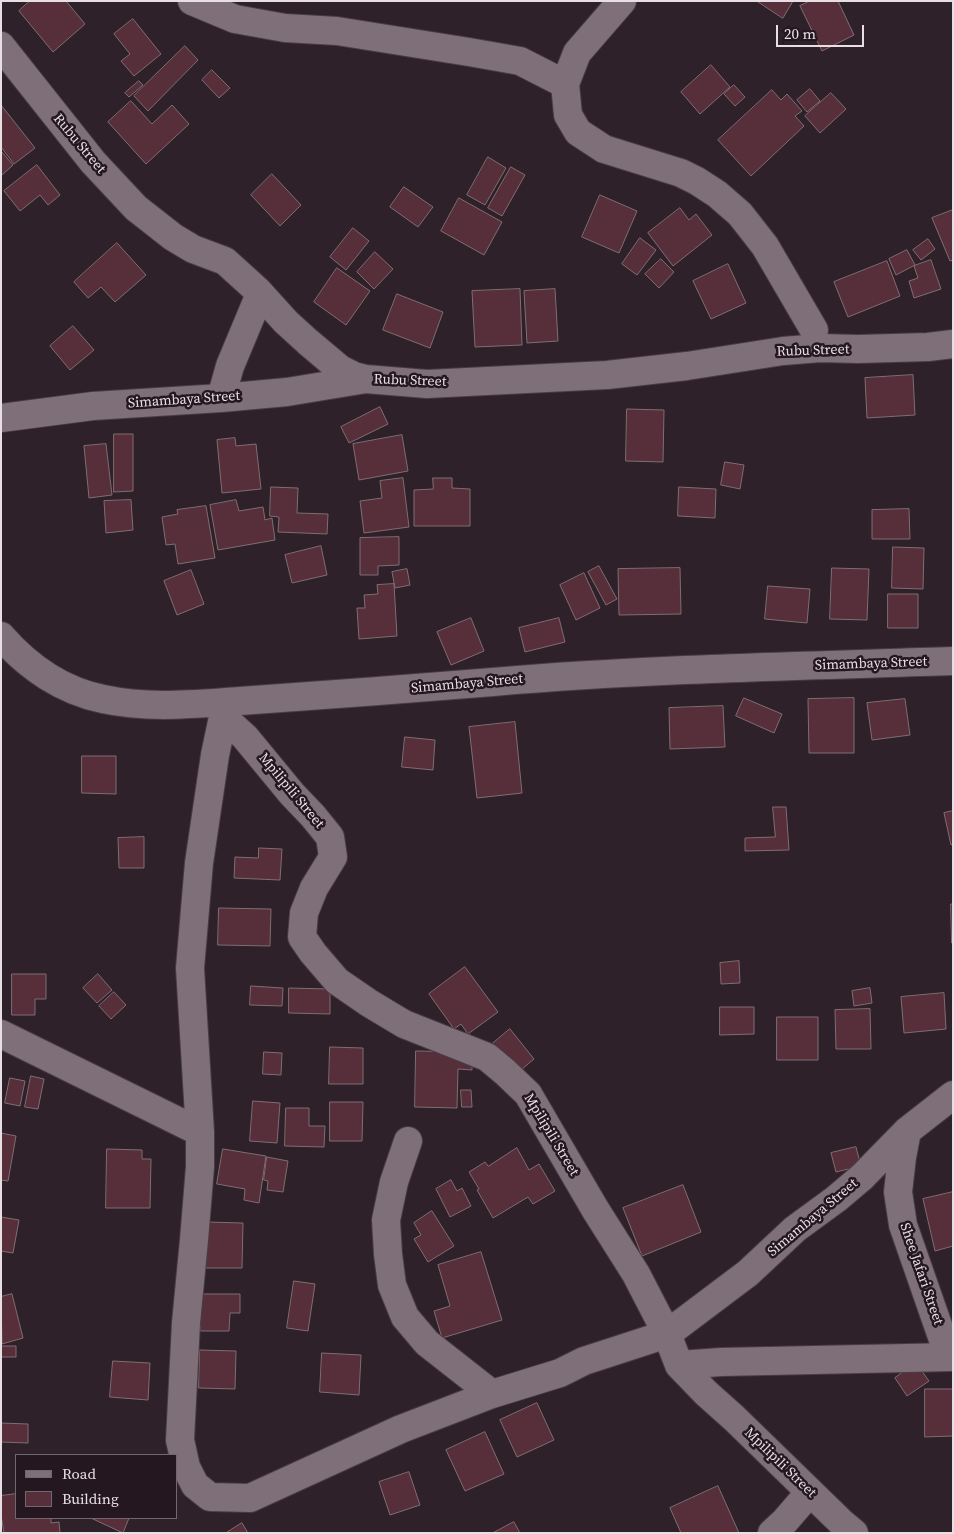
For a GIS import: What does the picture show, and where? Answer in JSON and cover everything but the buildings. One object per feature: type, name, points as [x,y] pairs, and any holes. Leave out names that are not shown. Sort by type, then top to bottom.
[{"type":"street","points":[[192,1],[235,19],[285,28],[337,31],[520,61],[565,84]]},
{"type":"street","name":"Rubu Street","points":[[622,1],[577,53],[565,84],[568,115],[578,132],[604,148],[681,173],[718,194],[740,214],[765,246],[814,330]]},
{"type":"street","name":"Rubu Street","points":[[1,46],[93,162],[136,208],[173,237],[193,249],[225,261],[286,322],[340,369],[354,376],[366,379],[426,384],[607,375],[687,366],[783,350],[820,348],[858,350],[953,344]]},
{"type":"street","points":[[221,398],[230,366],[260,294]]},
{"type":"street","name":"Simambaya Street","points":[[1,418],[93,406],[287,392],[366,379]]},
{"type":"street","name":"Simambaya Street","points":[[1,636],[38,671],[68,688],[102,699],[147,706],[223,710],[366,693],[545,678],[953,661]]},
{"type":"street","name":"Simambaya Street","points":[[223,710],[200,863],[190,968],[200,1132],[200,1167],[184,1358],[180,1440],[186,1467],[195,1485],[210,1497],[250,1498],[400,1428],[492,1394],[560,1373],[584,1361],[668,1334],[748,1273],[795,1229],[862,1177],[907,1131],[953,1095]]},
{"type":"street","name":"Mpilipili Street","points":[[223,710],[330,837],[333,857],[314,888],[304,913],[302,937],[313,953],[337,981],[369,1003],[404,1024],[487,1057],[528,1094],[595,1209],[636,1274],[668,1334],[679,1365],[706,1393],[854,1533]]},
{"type":"street","points":[[1,1034],[200,1132]]},
{"type":"street","name":"Shee Jafari Street","points":[[907,1131],[898,1192],[903,1225],[951,1357]]},
{"type":"street","points":[[408,1141],[394,1182],[386,1220],[392,1285],[405,1317],[427,1343],[492,1394]]},
{"type":"street","points":[[679,1365],[721,1362],[951,1357]]},
{"type":"street","points":[[772,1533],[810,1492]]}]
